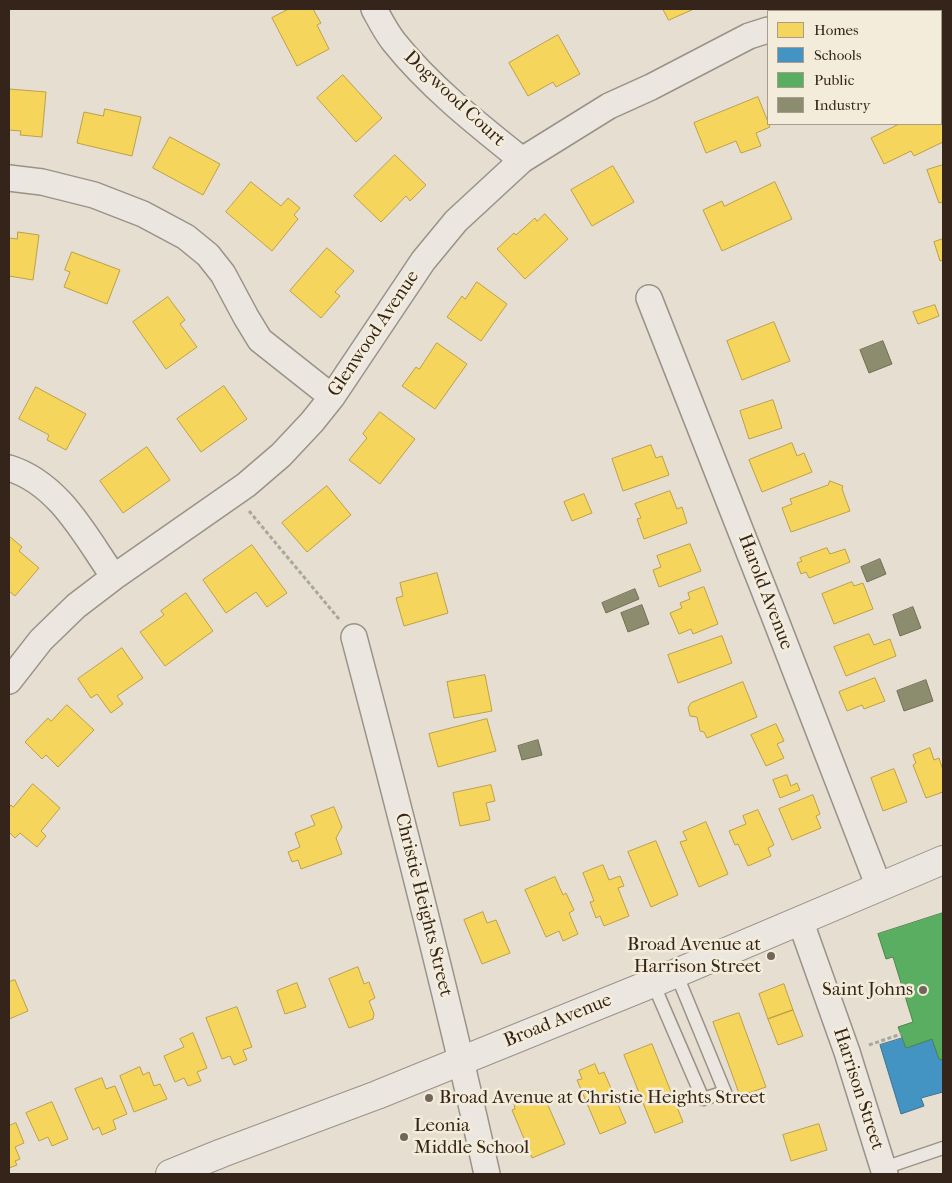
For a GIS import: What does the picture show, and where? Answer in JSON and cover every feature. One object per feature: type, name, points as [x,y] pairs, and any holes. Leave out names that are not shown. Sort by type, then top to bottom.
[{"type":"street","name":"Dogwood Court","points":[[374,9],[392,40],[426,78],[482,128],[522,160]]},
{"type":"street","name":"Glenwood Avenue","points":[[9,681],[41,640],[76,606],[234,493],[281,455],[332,397],[423,261],[456,221],[522,160],[609,106],[651,87],[749,36],[767,30]]},
{"type":"street","points":[[9,178],[42,182],[94,195],[143,214],[186,237],[208,255],[223,274],[260,340],[332,397]]},
{"type":"street","name":"Harold Avenue","points":[[649,298],[770,604],[878,887]]},
{"type":"street","points":[[9,468],[33,479],[56,497],[74,518],[114,577]]},
{"type":"street","name":"Christie Heights Street","points":[[354,637],[462,1061],[487,1174]]},
{"type":"street","name":"Broad Avenue","points":[[170,1174],[462,1061],[665,978],[943,860]]},
{"type":"street","name":"Harrison Street","points":[[800,920],[847,1052],[884,1171]]},
{"type":"lane","points":[[665,978],[725,1092],[704,1099],[665,978]]},
{"type":"lane","points":[[884,1171],[943,1148]]},
{"type":"path","points":[[234,493],[354,637]]},
{"type":"path","points":[[847,1052],[901,1034]]},
{"type":"building: Homes","points":[[289,9],[313,9],[321,23],[317,25],[329,49],[297,66],[272,18]]},
{"type":"building: Homes","points":[[663,9],[694,9],[669,20]]},
{"type":"building: Homes","points":[[558,35],[580,74],[556,87],[553,82],[528,96],[509,63]]},
{"type":"building: Homes","points":[[343,75],[382,118],[356,142],[317,98]]},
{"type":"building: Homes","points":[[9,89],[46,92],[42,137],[20,135],[21,131],[9,130]]},
{"type":"building: Homes","points":[[758,97],[767,120],[767,125],[770,127],[756,133],[761,146],[741,153],[736,141],[706,153],[694,123]]},
{"type":"building: Homes","points":[[105,109],[141,117],[132,156],[77,143],[84,112],[103,116]]},
{"type":"building: Homes","points":[[942,116],[943,142],[914,156],[911,151],[884,164],[871,138],[897,125],[942,125]]},
{"type":"building: Homes","points":[[170,137],[220,164],[203,195],[153,168]]},
{"type":"building: Homes","points":[[395,155],[426,185],[410,201],[406,196],[381,222],[354,196]]},
{"type":"building: Homes","points":[[943,165],[943,202],[939,203],[927,170]]},
{"type":"building: Homes","points":[[613,166],[634,202],[592,226],[571,190]]},
{"type":"building: Homes","points":[[251,182],[281,206],[288,198],[300,208],[294,215],[298,219],[272,251],[226,212]]},
{"type":"building: Homes","points":[[775,182],[792,219],[722,251],[703,210],[722,201],[724,206]]},
{"type":"building: Homes","points":[[545,214],[568,239],[525,279],[497,249],[514,233],[516,235],[535,218],[537,221]]},
{"type":"building: Homes","points":[[18,232],[39,235],[33,280],[9,276],[9,238],[17,239]]},
{"type":"building: Homes","points":[[943,239],[943,260],[940,261],[934,242]]},
{"type":"building: Homes","points":[[327,248],[354,271],[335,292],[340,296],[321,318],[290,291]]},
{"type":"building: Homes","points":[[72,252],[120,270],[107,304],[64,287],[70,272],[65,270]]},
{"type":"building: Homes","points":[[477,282],[507,304],[481,341],[447,317],[462,296],[465,299]]},
{"type":"building: Homes","points":[[168,297],[185,320],[180,324],[197,347],[166,369],[133,322]]},
{"type":"building: Homes","points":[[935,305],[939,316],[918,324],[913,312]]},
{"type":"building: Homes","points":[[774,322],[790,361],[742,380],[727,341]]},
{"type":"building: Homes","points":[[437,343],[467,364],[435,409],[402,386],[416,367],[419,369]]},
{"type":"building: Homes","points":[[224,386],[247,419],[201,452],[177,419]]},
{"type":"building: Homes","points":[[36,387],[86,414],[66,450],[47,440],[49,435],[19,419]]},
{"type":"building: Homes","points":[[773,400],[782,428],[749,439],[740,411]]},
{"type":"building: Homes","points":[[380,412],[415,439],[380,484],[349,460],[367,438],[363,434]]},
{"type":"building: Homes","points":[[792,443],[797,456],[804,453],[812,472],[762,492],[749,460]]},
{"type":"building: Homes","points":[[651,445],[656,458],[662,456],[669,475],[623,491],[612,459]]},
{"type":"building: Homes","points":[[147,447],[170,480],[123,513],[100,481]]},
{"type":"building: Homes","points":[[830,481],[843,486],[842,489],[850,511],[791,532],[782,508],[792,504],[790,499],[828,485]]},
{"type":"building: Homes","points":[[327,486],[351,515],[307,552],[282,523]]},
{"type":"building: Homes","points":[[670,491],[677,509],[682,507],[687,523],[644,539],[637,519],[641,518],[635,504]]},
{"type":"building: Homes","points":[[584,494],[592,513],[572,521],[564,502]]},
{"type":"building: Homes","points":[[9,536],[22,547],[19,551],[39,568],[15,596],[9,591]]},
{"type":"building: Homes","points":[[690,544],[701,571],[659,587],[653,570],[661,567],[657,556]]},
{"type":"building: Homes","points":[[252,545],[287,593],[267,607],[256,592],[226,613],[203,580]]},
{"type":"building: Homes","points":[[827,548],[830,554],[845,549],[850,562],[809,578],[806,572],[801,574],[797,563],[802,561],[800,558]]},
{"type":"building: Homes","points":[[437,573],[448,613],[404,626],[396,598],[403,596],[400,583]]},
{"type":"building: Homes","points":[[852,582],[854,586],[863,583],[873,609],[834,624],[822,594]]},
{"type":"building: Homes","points":[[704,587],[718,624],[693,634],[691,629],[679,634],[670,613],[682,608],[680,603],[690,599],[688,593]]},
{"type":"building: Homes","points":[[186,593],[213,631],[165,666],[140,632],[164,615],[161,611]]},
{"type":"building: Homes","points":[[869,634],[874,645],[890,639],[896,656],[846,676],[834,647]]},
{"type":"building: Homes","points":[[722,636],[732,663],[678,683],[668,655]]},
{"type":"building: Homes","points":[[122,648],[143,678],[117,696],[123,704],[111,713],[97,694],[91,698],[78,679]]},
{"type":"building: Homes","points":[[485,675],[492,711],[454,718],[447,682]]},
{"type":"building: Homes","points":[[875,678],[885,701],[864,709],[862,705],[847,711],[839,692]]},
{"type":"building: Homes","points":[[743,682],[757,717],[707,738],[704,732],[700,731],[697,717],[690,716],[688,708],[691,703]]},
{"type":"building: Homes","points":[[67,705],[94,730],[58,767],[46,755],[42,759],[25,742],[48,718],[51,721]]},
{"type":"building: Homes","points":[[487,719],[496,751],[438,767],[429,734]]},
{"type":"building: Homes","points":[[776,724],[784,741],[777,744],[784,758],[766,766],[751,735]]},
{"type":"building: Homes","points":[[930,748],[934,760],[939,758],[943,770],[943,792],[926,798],[913,765],[916,763],[913,755]]},
{"type":"building: Homes","points":[[894,769],[907,802],[883,811],[871,778]]},
{"type":"building: Homes","points":[[787,775],[791,786],[797,783],[800,790],[780,798],[773,780]]},
{"type":"building: Homes","points":[[33,784],[60,808],[41,831],[46,836],[37,847],[20,833],[15,838],[9,832],[9,808],[11,805],[13,807]]},
{"type":"building: Homes","points":[[491,785],[495,801],[486,803],[490,820],[460,826],[453,793]]},
{"type":"building: Homes","points":[[813,795],[820,814],[816,816],[821,828],[792,840],[779,809]]},
{"type":"building: Homes","points":[[334,807],[342,827],[336,838],[342,854],[301,869],[298,860],[292,862],[288,852],[300,847],[295,833],[315,825],[311,816]]},
{"type":"building: Homes","points":[[758,810],[774,845],[768,848],[771,856],[748,866],[738,844],[735,845],[729,831],[746,824],[743,816]]},
{"type":"building: Homes","points":[[706,822],[728,874],[699,887],[680,842],[687,840],[683,832]]},
{"type":"building: Homes","points":[[656,841],[678,895],[651,907],[628,852]]},
{"type":"building: Homes","points":[[603,865],[609,880],[620,876],[624,886],[618,888],[629,916],[604,926],[600,916],[596,918],[590,902],[594,901],[583,873]]},
{"type":"building: Homes","points":[[555,877],[563,895],[566,893],[574,910],[569,913],[578,934],[563,941],[559,931],[546,937],[525,890]]},
{"type":"building: Homes","points":[[483,912],[487,923],[496,920],[510,953],[482,964],[464,920]]},
{"type":"building: Homes","points":[[358,967],[364,984],[369,982],[375,998],[369,1001],[374,1014],[373,1019],[349,1028],[329,979]]},
{"type":"building: Homes","points":[[15,980],[28,1011],[9,1019],[9,982]]},
{"type":"building: Homes","points":[[297,983],[306,1007],[285,1014],[277,991]]},
{"type":"building: Homes","points":[[784,984],[793,1010],[768,1019],[759,994]]},
{"type":"building: Homes","points":[[237,1007],[252,1047],[243,1050],[247,1060],[234,1065],[230,1056],[222,1059],[206,1018]]},
{"type":"building: Homes","points":[[793,1010],[803,1036],[778,1045],[768,1019]]},
{"type":"building: Homes","points":[[739,1013],[766,1087],[740,1096],[713,1022]]},
{"type":"building: Homes","points":[[193,1033],[207,1068],[197,1072],[201,1081],[188,1086],[184,1078],[175,1082],[164,1056],[184,1047],[180,1039]]},
{"type":"building: Homes","points":[[652,1044],[683,1122],[655,1133],[624,1055]]},
{"type":"building: Homes","points":[[595,1064],[599,1074],[604,1072],[626,1123],[600,1134],[577,1080],[582,1079],[579,1071]]},
{"type":"building: Homes","points":[[140,1067],[143,1075],[149,1072],[154,1086],[160,1084],[167,1099],[134,1112],[120,1076]]},
{"type":"building: Homes","points":[[102,1078],[106,1089],[115,1086],[127,1114],[113,1120],[116,1129],[102,1135],[99,1127],[93,1130],[75,1089]]},
{"type":"building: Homes","points":[[538,1093],[543,1094],[565,1144],[532,1158],[512,1110],[515,1109],[514,1104]]},
{"type":"building: Homes","points":[[52,1102],[68,1139],[52,1146],[48,1137],[39,1141],[26,1113]]},
{"type":"building: Homes","points":[[16,1123],[24,1143],[15,1147],[20,1159],[15,1161],[17,1165],[9,1168],[9,1126]]},
{"type":"building: Homes","points":[[819,1124],[827,1150],[791,1161],[783,1135]]},
{"type":"building: Schools","points":[[903,1038],[906,1048],[932,1039],[939,1059],[943,1060],[943,1092],[921,1098],[924,1106],[901,1114],[880,1045]]},
{"type":"building: Public","name":"Saint Johns","points":[[943,913],[943,1060],[939,1059],[932,1039],[906,1048],[898,1027],[913,1022],[893,957],[886,959],[878,934]]},
{"type":"building: Industry","points":[[883,341],[892,364],[869,373],[860,350]]},
{"type":"building: Industry","points":[[880,559],[886,574],[867,582],[861,567]]},
{"type":"building: Industry","points":[[635,589],[639,599],[606,613],[602,603]]},
{"type":"building: Industry","points":[[642,605],[649,624],[628,632],[621,613]]},
{"type":"building: Industry","points":[[913,607],[921,628],[900,636],[893,615]]},
{"type":"building: Industry","points":[[926,680],[933,701],[904,711],[897,691]]},
{"type":"building: Industry","points":[[538,740],[542,755],[522,760],[518,746]]},
{"type":"place","name":"Broad Avenue at Harrison Street","points":[[771,956]]},
{"type":"place","name":"Saint Johns","points":[[923,990]]},
{"type":"place","name":"Broad Avenue at Christie Heights Street","points":[[429,1098]]},
{"type":"place","name":"Leonia Middle School","points":[[404,1137]]}]
